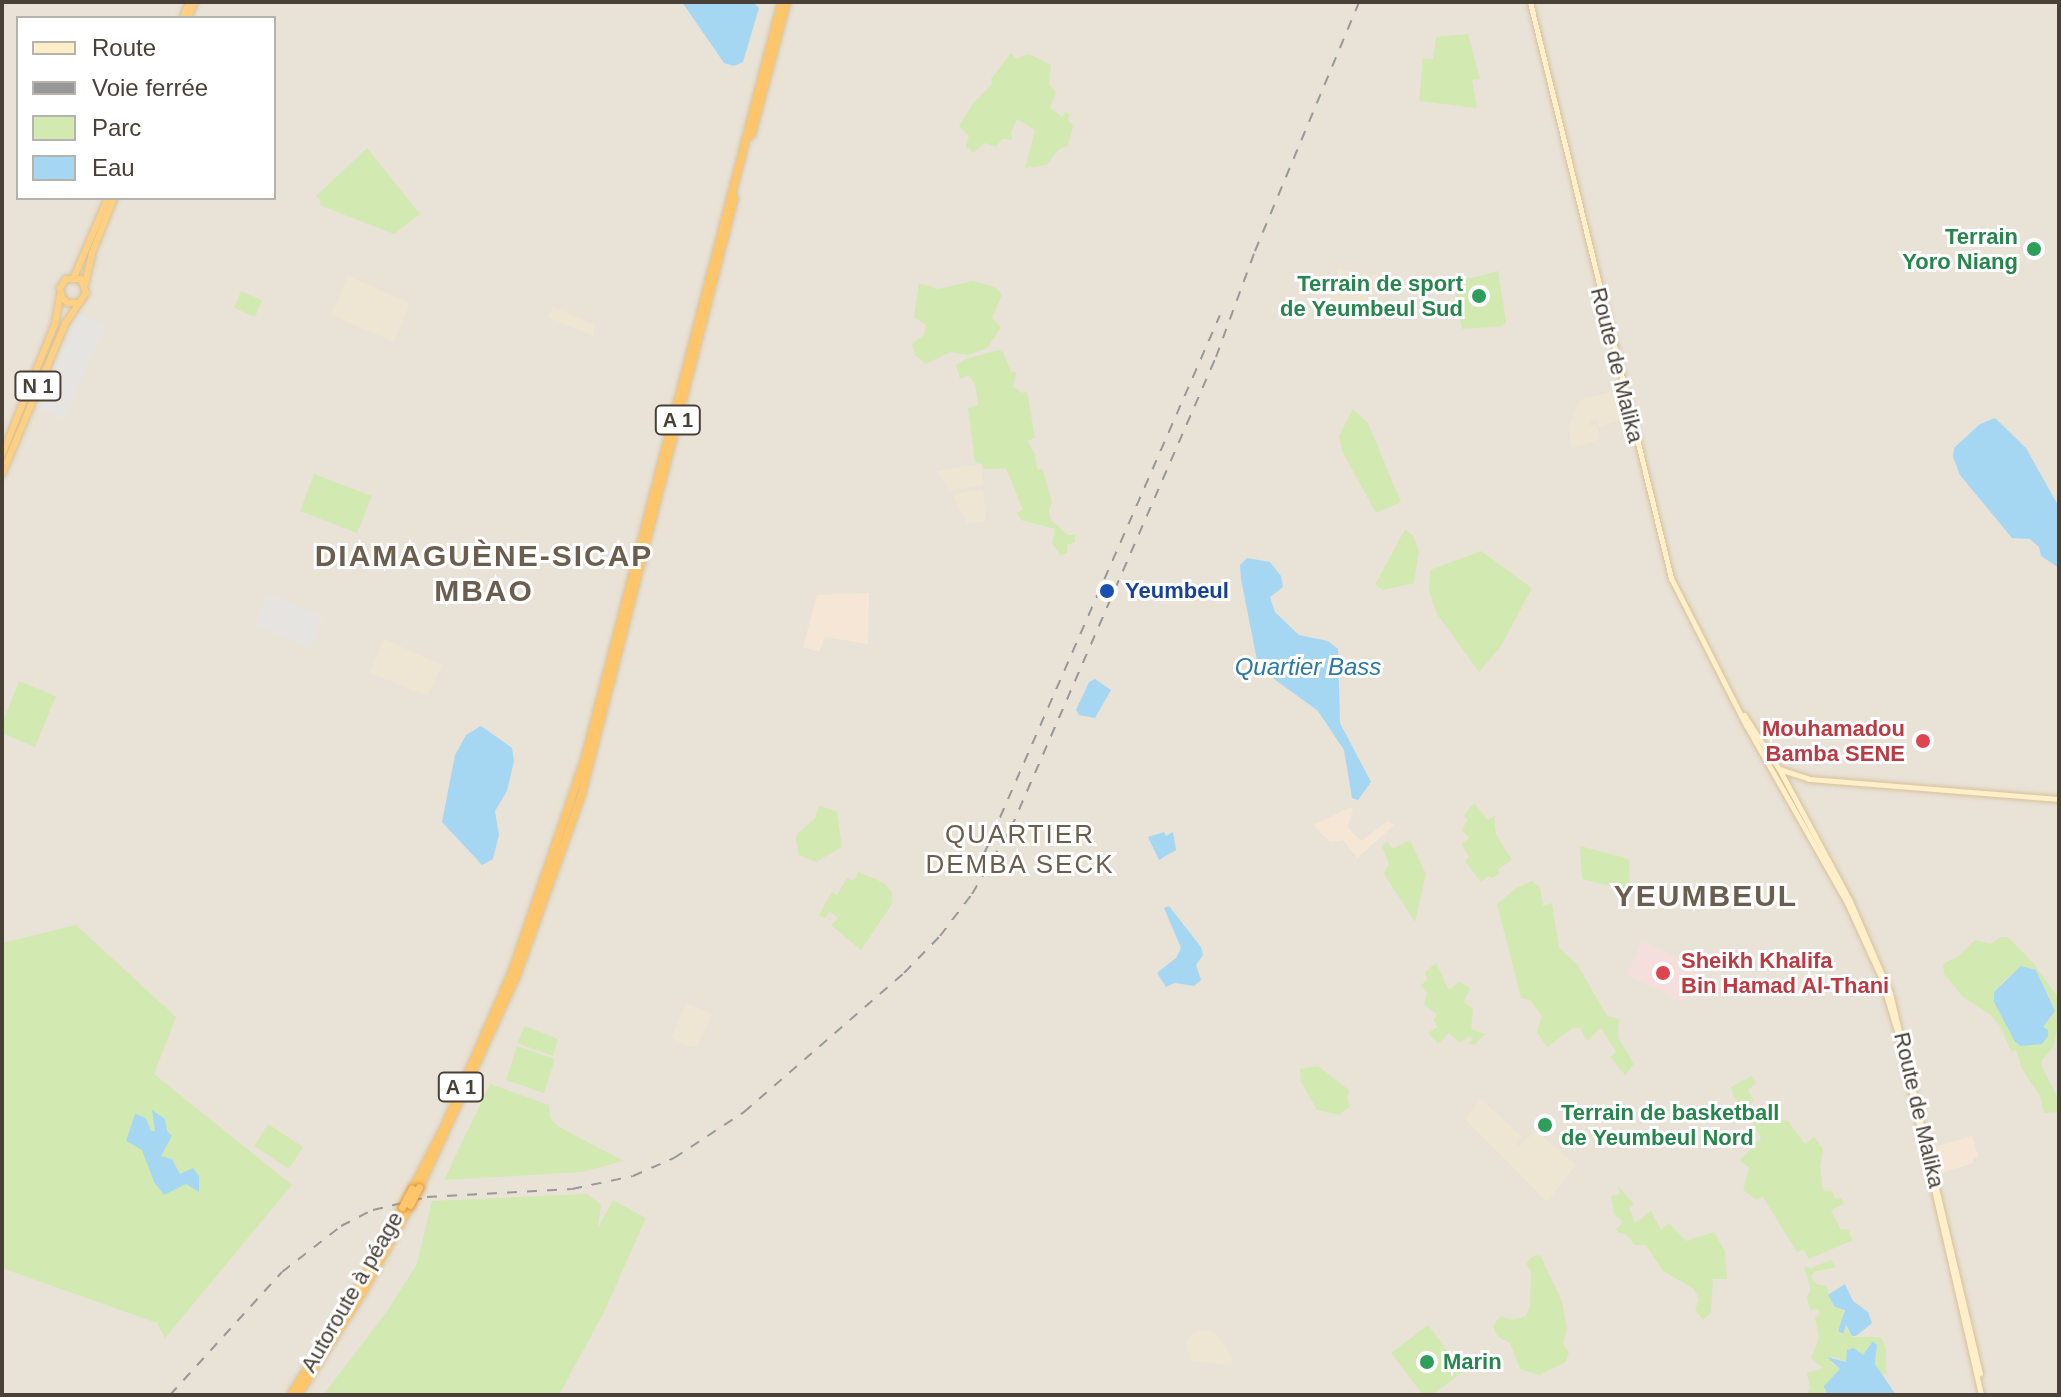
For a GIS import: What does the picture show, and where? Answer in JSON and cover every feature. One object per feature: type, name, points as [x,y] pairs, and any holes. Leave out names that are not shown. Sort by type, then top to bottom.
[{"type":"highway","name":"A 1","points":[[297,1395],[363,1290],[416,1187],[514,974],[593,756],[784,2]]},
{"type":"highway","name":"N 1","points":[[2,455],[55,324],[63,281],[74,277],[107,200]]},
{"type":"highway","name":"N 1","points":[[2,474],[61,332],[86,293],[92,253],[113,200]]},
{"type":"highway","points":[[74,277],[85,284]]},
{"type":"highway","points":[[60,295],[68,303],[79,303]]},
{"type":"highway","name":"Autoroute à péage","points":[[290,1395],[406,1206]]},
{"type":"main road","name":"Route de Malika","points":[[1530,2],[1670,574],[1743,714],[1864,927],[1890,993],[1983,1395]]},
{"type":"main road","points":[[1776,769],[1809,779],[2059,799]]},
{"type":"shaded area","points":[[2,2],[2059,2],[2059,1395],[2,1395]]},
{"type":"shaded area","points":[[1338,269],[1378,276],[1368,315],[1329,304]]},
{"type":"shaded area","points":[[348,276],[410,303],[394,342],[331,315]]},
{"type":"shaded area","points":[[553,307],[595,325],[593,336],[548,317]]},
{"type":"shaded area","points":[[78,313],[106,325],[64,419],[36,408]]},
{"type":"shaded area","points":[[1613,391],[1621,420],[1599,427],[1596,420],[1589,422],[1590,426],[1596,424],[1601,439],[1572,448],[1568,427],[1580,400]]},
{"type":"shaded area","points":[[981,464],[983,485],[950,491],[937,471]]},
{"type":"shaded area","points":[[983,489],[986,521],[967,523],[952,494]]},
{"type":"shaded area","points":[[869,593],[868,644],[825,637],[819,652],[803,647],[817,595]]},
{"type":"shaded area","points":[[268,594],[323,617],[311,648],[255,625]]},
{"type":"shaded area","points":[[384,639],[442,665],[428,696],[370,673]]},
{"type":"shaded area","points":[[1351,807],[1353,811],[1347,827],[1361,841],[1388,821],[1394,825],[1357,858],[1343,840],[1330,842],[1313,825]]},
{"type":"shaded area","name":"Sheikh Khalifa Bin Hamad Al-Thani","points":[[1646,942],[1702,970],[1688,998],[1681,1001],[1627,975],[1641,944]]},
{"type":"shaded area","points":[[686,1003],[712,1014],[698,1045],[691,1047],[671,1038]]},
{"type":"shaded area","points":[[1481,1099],[1522,1137],[1516,1144],[1518,1147],[1536,1131],[1576,1165],[1547,1202],[1465,1119]]},
{"type":"shaded area","points":[[1972,1136],[1978,1156],[1973,1163],[1937,1175],[1931,1148]]},
{"type":"shaded area","points":[[1198,1330],[1214,1332],[1233,1357],[1231,1365],[1190,1360],[1186,1341]]},
{"type":"green space","points":[[1468,34],[1480,79],[1472,80],[1477,108],[1419,101],[1423,58],[1433,59],[1436,37]]},
{"type":"green space","points":[[1011,53],[1016,59],[1029,54],[1051,65],[1049,84],[1056,92],[1050,108],[1062,117],[1066,112],[1070,114],[1068,120],[1073,126],[1068,146],[1058,150],[1047,165],[1025,168],[1035,130],[1017,119],[1011,132],[1012,140],[1002,139],[996,147],[985,143],[973,153],[966,146],[969,136],[959,126],[972,105],[992,84],[991,79]]},
{"type":"green space","points":[[367,148],[420,214],[394,234],[319,205],[321,201],[316,196]]},
{"type":"green space","name":"Terrain de sport de Yeumbeul Sud","points":[[1498,271],[1506,322],[1502,326],[1462,329],[1453,283]]},
{"type":"green space","points":[[973,281],[995,287],[1002,295],[992,318],[1001,327],[987,348],[968,355],[951,352],[925,364],[915,355],[912,344],[924,335],[926,325],[914,317],[919,283],[938,289]]},
{"type":"green space","points":[[241,291],[262,300],[255,317],[234,308]]},
{"type":"green space","points":[[998,350],[1003,352],[1011,372],[1016,372],[1013,387],[1022,393],[1027,391],[1035,438],[1027,441],[1035,454],[1037,469],[1043,470],[1052,502],[1049,511],[1051,520],[1068,535],[1075,535],[1075,542],[1067,545],[1067,553],[1061,555],[1052,544],[1055,529],[1021,520],[1017,513],[1023,510],[1006,468],[984,469],[982,464],[975,463],[968,408],[978,405],[975,385],[969,375],[960,379],[956,365]]},
{"type":"green space","points":[[1353,409],[1368,423],[1401,502],[1376,513],[1342,451],[1339,436]]},
{"type":"green space","points":[[314,474],[372,496],[357,533],[300,511]]},
{"type":"green space","points":[[1405,529],[1413,536],[1419,551],[1414,583],[1383,590],[1375,585]]},
{"type":"green space","points":[[1481,551],[1532,588],[1501,646],[1479,672],[1437,614],[1429,591],[1430,570]]},
{"type":"green space","points":[[19,681],[56,696],[35,747],[2,733],[2,724]]},
{"type":"green space","points":[[1474,803],[1488,820],[1494,816],[1496,834],[1512,860],[1497,870],[1499,873],[1493,878],[1488,876],[1481,882],[1465,861],[1469,857],[1462,844],[1469,838],[1462,830],[1468,819],[1463,816]]},
{"type":"green space","points":[[819,806],[837,811],[842,847],[816,862],[799,855],[796,841],[797,834],[815,818]]},
{"type":"green space","points":[[1410,840],[1426,874],[1415,922],[1384,874],[1389,864],[1382,846],[1387,842],[1393,849]]},
{"type":"green space","points":[[1580,846],[1629,859],[1630,891],[1582,879]]},
{"type":"green space","points":[[858,872],[884,883],[892,892],[892,904],[861,950],[831,925],[838,918],[830,912],[825,918],[819,915],[832,892],[837,895],[847,878],[854,881]]},
{"type":"green space","points":[[1532,881],[1540,888],[1543,906],[1552,903],[1559,948],[1577,964],[1607,1016],[1619,1019],[1618,1037],[1634,1064],[1625,1075],[1610,1057],[1616,1052],[1601,1028],[1587,1041],[1580,1028],[1573,1028],[1547,1047],[1537,1032],[1542,1016],[1530,1000],[1521,998],[1497,904],[1516,888]]},
{"type":"green space","points":[[76,925],[176,1017],[154,1074],[292,1185],[165,1338],[157,1323],[2,1268],[2,943]]},
{"type":"green space","points":[[2008,937],[2034,964],[2057,996],[2059,1016],[2054,1046],[2042,1060],[2042,1067],[2059,1100],[2059,1112],[2044,1113],[2040,1096],[2022,1069],[2016,1050],[2011,1051],[2000,1026],[1991,1015],[1963,997],[1944,974],[1943,964],[1959,956],[1975,940],[1990,944]],"holes":[[[2036,970],[2055,1010],[2043,1027],[2007,1029],[2001,983],[2014,973]]]},
{"type":"green space","points":[[1436,963],[1449,990],[1459,982],[1470,988],[1464,1002],[1473,1009],[1471,1029],[1485,1034],[1475,1045],[1469,1044],[1473,1039],[1469,1036],[1460,1043],[1449,1033],[1438,1044],[1428,1033],[1437,1027],[1434,1020],[1437,1014],[1424,1005],[1427,993],[1421,985],[1427,980],[1425,972]]},
{"type":"green space","points":[[525,1026],[558,1039],[553,1056],[517,1043]]},
{"type":"green space","points":[[517,1046],[555,1059],[544,1093],[506,1080]]},
{"type":"green space","points":[[1318,1066],[1350,1091],[1347,1097],[1350,1106],[1340,1115],[1317,1110],[1301,1082],[1300,1069]]},
{"type":"green space","points":[[1751,1076],[1756,1083],[1748,1090],[1754,1101],[1744,1107],[1734,1097],[1731,1087]]},
{"type":"green space","points":[[490,1084],[549,1105],[550,1118],[559,1127],[624,1161],[582,1172],[444,1180]]},
{"type":"green space","points":[[1759,1115],[1788,1121],[1805,1144],[1814,1137],[1823,1149],[1820,1167],[1823,1191],[1832,1190],[1835,1199],[1841,1198],[1844,1204],[1831,1210],[1841,1230],[1848,1229],[1853,1240],[1809,1259],[1804,1250],[1797,1252],[1763,1197],[1757,1200],[1743,1190],[1749,1168],[1740,1160],[1761,1138],[1751,1120]]},
{"type":"green space","points":[[268,1124],[303,1147],[289,1169],[254,1146]]},
{"type":"green space","points":[[1618,1186],[1634,1204],[1629,1208],[1635,1223],[1651,1211],[1661,1230],[1669,1223],[1686,1241],[1714,1232],[1725,1252],[1727,1279],[1713,1279],[1711,1313],[1703,1320],[1695,1310],[1699,1299],[1694,1289],[1663,1271],[1646,1245],[1635,1245],[1626,1234],[1616,1229],[1623,1222],[1614,1214],[1611,1196],[1620,1194]]},
{"type":"green space","points":[[587,1194],[601,1204],[598,1228],[613,1200],[646,1218],[604,1312],[559,1395],[323,1395],[385,1314],[417,1264],[432,1201]]},
{"type":"green space","points":[[1540,1255],[1562,1301],[1567,1330],[1563,1344],[1569,1352],[1566,1362],[1539,1375],[1520,1369],[1510,1343],[1498,1337],[1493,1326],[1500,1316],[1513,1320],[1526,1316],[1530,1306],[1531,1272],[1526,1264],[1531,1257]]},
{"type":"green space","points":[[1831,1260],[1836,1267],[1814,1272],[1811,1277],[1816,1284],[1826,1286],[1835,1308],[1844,1309],[1841,1327],[1837,1330],[1843,1335],[1845,1325],[1852,1337],[1881,1337],[1886,1348],[1886,1372],[1884,1375],[1875,1364],[1877,1349],[1871,1343],[1866,1354],[1860,1355],[1857,1350],[1846,1362],[1832,1356],[1831,1363],[1840,1369],[1824,1389],[1827,1395],[1807,1395],[1810,1388],[1807,1373],[1823,1368],[1811,1358],[1819,1338],[1815,1317],[1820,1314],[1818,1309],[1810,1310],[1807,1297],[1811,1290],[1804,1266],[1811,1268]]},
{"type":"green space","name":"Marin","points":[[1428,1325],[1463,1372],[1432,1395],[1423,1395],[1391,1353]]},
{"type":"water","points":[[682,2],[753,2],[759,8],[743,62],[734,66],[724,63]]},
{"type":"water","points":[[1995,418],[2026,448],[2059,507],[2059,568],[2041,556],[2039,547],[2030,539],[2012,538],[1960,475],[1953,457],[1954,448],[1980,424]]},
{"type":"water","name":"Quartier Bass","points":[[1247,558],[1270,562],[1281,576],[1283,587],[1270,597],[1275,612],[1299,635],[1328,641],[1338,649],[1340,723],[1371,782],[1358,800],[1352,798],[1344,750],[1318,711],[1266,673],[1257,660],[1241,579],[1240,565]]},
{"type":"water","points":[[1095,679],[1111,690],[1095,718],[1079,715],[1076,710],[1089,682]]},
{"type":"water","points":[[481,726],[512,748],[514,761],[507,791],[495,811],[499,835],[493,859],[482,865],[442,822],[455,755],[466,735]]},
{"type":"water","points":[[1164,832],[1166,836],[1173,832],[1176,850],[1159,860],[1148,837]]},
{"type":"water","points":[[1169,906],[1201,947],[1203,955],[1196,965],[1201,980],[1194,986],[1175,983],[1166,987],[1157,973],[1176,958],[1181,948],[1164,908]]},
{"type":"water","points":[[2021,966],[2036,970],[2055,1011],[2043,1027],[2048,1030],[2048,1036],[2042,1044],[2021,1046],[2015,1042],[1994,1002],[1994,992]]},
{"type":"water","points":[[152,1110],[165,1119],[167,1131],[172,1136],[161,1156],[172,1159],[180,1174],[193,1168],[199,1176],[199,1192],[186,1184],[164,1195],[154,1182],[142,1150],[126,1141],[135,1114],[146,1118],[151,1131],[155,1131]]},
{"type":"water","points":[[1845,1284],[1853,1301],[1868,1312],[1872,1323],[1856,1336],[1852,1336],[1846,1325],[1843,1334],[1838,1331],[1845,1310],[1835,1307],[1828,1295]]},
{"type":"water","points":[[1873,1341],[1877,1345],[1875,1364],[1896,1395],[1827,1395],[1824,1386],[1840,1369],[1827,1357],[1846,1362],[1847,1350],[1854,1348],[1863,1355]]},
{"type":"railway","points":[[170,1395],[282,1272],[341,1226],[373,1210],[427,1197],[572,1189],[633,1176],[674,1158],[744,1112],[904,973],[940,936],[972,894],[1011,828],[1216,357],[1255,251],[1359,2]]},
{"type":"railway","points":[[984,854],[1220,315]]},
{"type":"place","name":"Terrain Yoro Niang","points":[[2034,249]]},
{"type":"place","name":"Terrain de sport de Yeumbeul Sud","points":[[1479,296]]},
{"type":"place","name":"Yeumbeul","points":[[1107,591]]},
{"type":"place","name":"Mouhamadou Bamba SENE","points":[[1923,741]]},
{"type":"place","name":"Sheikh Khalifa Bin Hamad Al-Thani","points":[[1663,973]]},
{"type":"place","name":"Terrain de basketball de Yeumbeul Nord","points":[[1545,1125]]},
{"type":"place","name":"Marin","points":[[1427,1362]]},
{"type":"district","name":"DIAMAGUÈNE-SICAP MBAO","points":[[484,573]]},
{"type":"district","name":"QUARTIER DEMBA SECK","points":[[1020,850]]},
{"type":"district","name":"YEUMBEUL","points":[[1706,896]]}]
